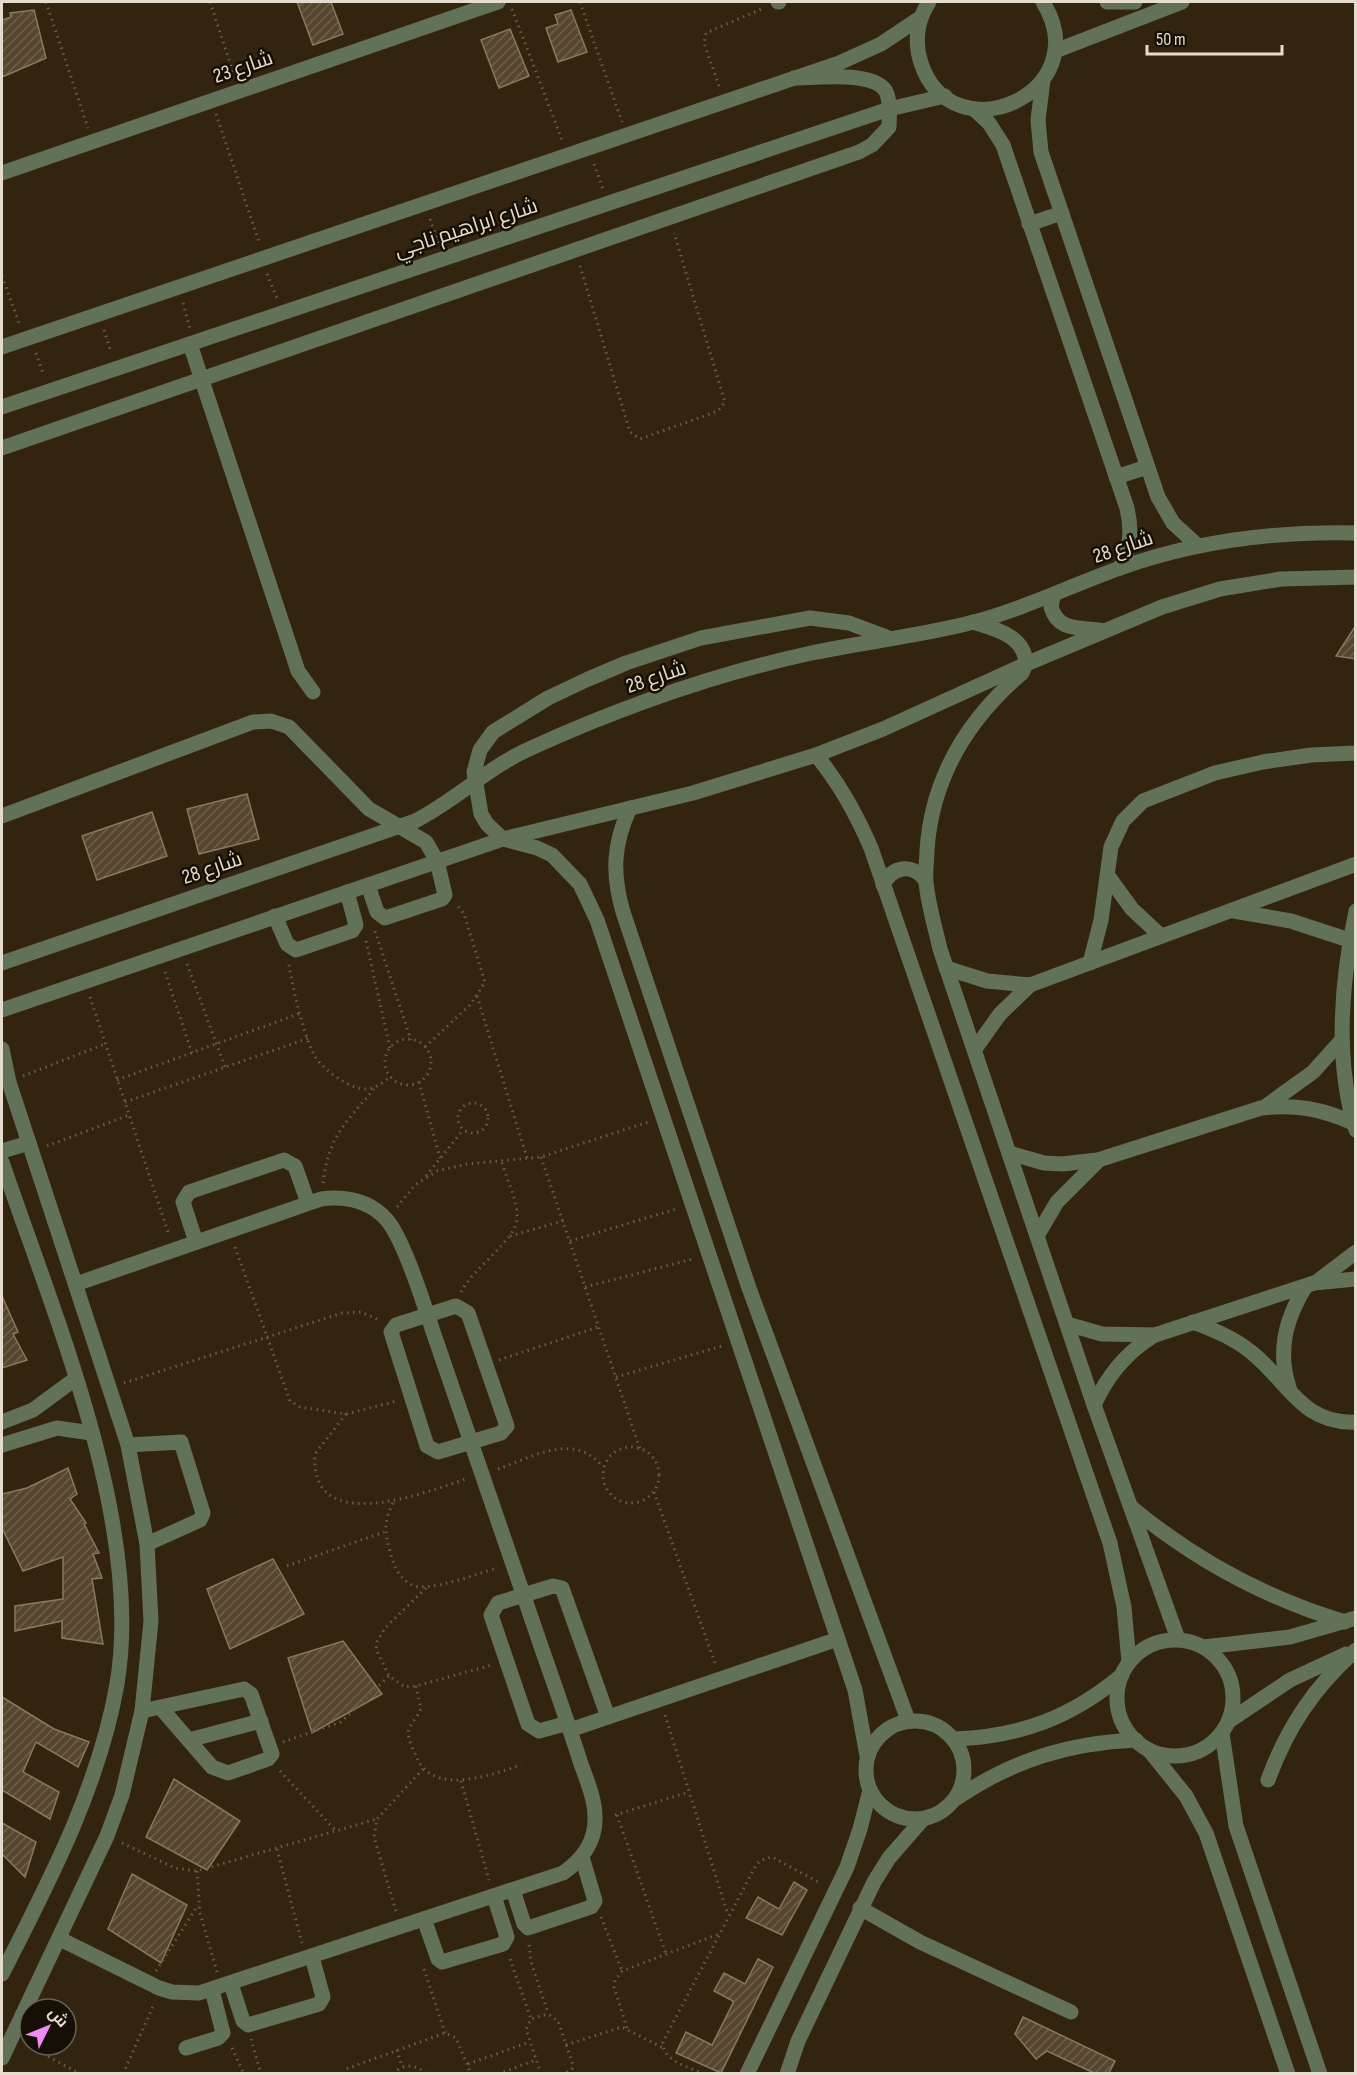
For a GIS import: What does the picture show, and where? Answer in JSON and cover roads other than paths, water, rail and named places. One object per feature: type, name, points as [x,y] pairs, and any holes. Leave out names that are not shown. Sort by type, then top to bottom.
[{"type":"street","name":"شارع 23","points":[[2,173],[498,2]]},
{"type":"street","points":[[929,2],[920,18],[918,52],[932,84],[945,96],[974,109],[989,123],[1003,145],[1127,508],[1131,532],[1126,558],[1120,568]]},
{"type":"street","points":[[1043,2],[1052,18],[1055,51],[1043,81],[1039,100],[1041,152],[1147,467],[1165,510],[1185,536],[1198,546]]},
{"type":"street","points":[[1107,2],[1135,2]]},
{"type":"street","points":[[1055,51],[1182,2]]},
{"type":"street","name":"شارع ابراهيم ناجي","points":[[2,347],[794,78],[860,54],[920,18]]},
{"type":"street","points":[[2,448],[872,145],[889,127],[889,109],[884,88],[873,80],[794,78]]},
{"type":"street","points":[[974,109],[1005,107],[1026,97],[1043,81]]},
{"type":"street","name":"شارع ابراهيم ناجي","points":[[2,407],[282,311],[889,109],[945,96]]},
{"type":"street","points":[[1029,224],[1062,213]]},
{"type":"street","points":[[192,343],[298,671],[313,692]]},
{"type":"street","points":[[1116,477],[1147,467]]},
{"type":"street","name":"شارع 28","points":[[2,963],[397,827],[437,810],[526,750],[636,706],[748,669],[973,622],[1053,597],[1120,568],[1198,546],[1255,536],[1312,532],[1356,533]]},
{"type":"street","points":[[2,1010],[503,839],[755,776],[816,755],[938,706],[1026,664],[1162,607],[1220,589],[1281,579],[1356,577]]},
{"type":"street","points":[[1053,597],[1051,607],[1061,624],[1067,628],[1106,631]]},
{"type":"street","points":[[889,638],[849,623],[810,618],[737,630],[646,656],[586,680],[501,725],[480,750],[474,772],[474,784],[481,814],[487,824],[503,839],[537,848],[552,855],[580,884],[597,920],[860,1707],[867,1756],[866,1779],[870,1790],[886,1810],[903,1818],[923,1819],[940,1812],[1000,1771],[1040,1754],[1092,1743],[1141,1744],[1162,1754],[1179,1756],[1195,1753],[1210,1745],[1226,1727],[1290,1680],[1356,1650]]},
{"type":"street","points":[[973,622],[1008,634],[1021,647],[1026,664],[1022,673],[975,720],[952,756],[935,804],[928,835],[926,880],[946,968],[1094,1405],[1178,1639]]},
{"type":"street","points":[[2,816],[262,721],[280,723],[297,732],[359,800],[397,827],[418,835],[433,851],[445,893],[444,897],[385,918],[379,915],[368,885]]},
{"type":"street","points":[[1090,963],[1101,920],[1111,847],[1123,821],[1143,801],[1215,773],[1263,762],[1311,755],[1356,753]]},
{"type":"street","points":[[816,755],[839,783],[854,807],[883,885],[1110,1544],[1124,1607],[1125,1669],[1117,1692],[1118,1710],[1125,1726],[1180,1788],[1206,1833],[1288,2073]]},
{"type":"street","points":[[630,808],[615,849],[614,871],[623,912],[749,1288],[908,1720]]},
{"type":"street","points":[[975,1049],[1000,1014],[1030,985],[1356,864]]},
{"type":"street","points":[[883,885],[890,873],[903,868],[916,870],[926,880]]},
{"type":"street","points":[[1108,876],[1132,909],[1161,936]]},
{"type":"street","points":[[275,916],[287,944],[292,949],[296,950],[330,939],[356,927],[347,892]]},
{"type":"street","points":[[1231,910],[1292,921],[1349,940]]},
{"type":"street","points":[[1354,1126],[1340,1042],[1349,940],[1356,911]]},
{"type":"street","points":[[597,920],[623,912]]},
{"type":"street","points":[[946,968],[987,981],[1030,985]]},
{"type":"street","points":[[1262,1108],[1312,1072],[1340,1042]]},
{"type":"street","points":[[2,1049],[9,1082],[128,1444],[147,1544],[150,1621],[142,1711],[122,1795],[107,1836],[2,2058]]},
{"type":"street","points":[[1009,1153],[1044,1163],[1062,1164],[1098,1160],[1262,1108],[1309,1108],[1354,1126]]},
{"type":"street","points":[[2,1151],[31,1147]]},
{"type":"street","points":[[196,1242],[184,1198],[189,1192],[288,1160],[295,1166],[314,1201]]},
{"type":"street","points":[[1037,1236],[1057,1202],[1076,1179],[1098,1160]]},
{"type":"street","points":[[2,1162],[91,1433],[110,1511],[121,1598],[117,1684],[94,1776],[63,1849],[2,1974]]},
{"type":"street","points":[[60,1939],[154,1985],[185,1994],[222,1987],[563,1873],[582,1857],[590,1844],[595,1816],[593,1801],[569,1726],[427,1316],[397,1234],[386,1220],[372,1208],[356,1200],[339,1197],[314,1201],[76,1284]]},
{"type":"street","points":[[1292,1396],[1286,1378],[1284,1339],[1288,1320],[1310,1284],[1356,1252]]},
{"type":"street","points":[[1094,1405],[1113,1371],[1125,1357],[1155,1335],[1310,1284],[1356,1279]]},
{"type":"street","points":[[723,1297],[749,1288]]},
{"type":"street","points":[[456,1306],[468,1313],[507,1426],[501,1434],[438,1452],[430,1449],[390,1337],[393,1328],[427,1316],[456,1306]]},
{"type":"street","points":[[1193,1322],[1213,1329],[1249,1351],[1280,1379],[1292,1396],[1307,1409],[1324,1418],[1356,1422]]},
{"type":"street","points":[[1067,1324],[1102,1334],[1155,1335]]},
{"type":"street","points":[[2,1422],[33,1410],[75,1379]]},
{"type":"street","points":[[2,1445],[57,1428],[91,1433]]},
{"type":"street","points":[[128,1444],[181,1442],[203,1513],[200,1520],[147,1544]]},
{"type":"street","points":[[1131,1507],[1158,1530],[1216,1569],[1279,1600],[1350,1620]]},
{"type":"street","points":[[608,1717],[564,1592],[554,1586],[498,1603],[492,1610],[507,1661],[531,1728],[539,1731],[608,1717],[838,1639]]},
{"type":"street","points":[[954,1739],[1007,1735],[1040,1725],[1080,1707],[1150,1645],[1178,1639],[1204,1647],[1290,1637],[1350,1620]]},
{"type":"street","points":[[1204,1647],[1220,1661],[1231,1679],[1234,1693],[1226,1727],[1236,1826],[1320,2073]]},
{"type":"street","points":[[1268,1780],[1285,1738],[1309,1699],[1356,1650]]},
{"type":"street","points":[[142,1711],[240,1688],[251,1694],[269,1753],[228,1773],[222,1773],[212,1767],[160,1707]]},
{"type":"street","points":[[867,1756],[882,1732],[908,1720],[934,1724],[954,1739],[964,1763],[965,1776],[955,1800]]},
{"type":"street","points":[[189,1740],[261,1721]]},
{"type":"street","points":[[747,2073],[854,1848],[870,1790]]},
{"type":"street","points":[[787,2073],[798,2041],[860,1908],[889,1858],[923,1819]]},
{"type":"street","points":[[513,1890],[524,1924],[531,1928],[591,1907],[595,1901],[582,1857]]},
{"type":"street","points":[[424,1919],[438,1959],[442,1962],[503,1944],[507,1937],[494,1896]]},
{"type":"street","points":[[860,1908],[928,1946],[1071,2012]]},
{"type":"street","points":[[222,1987],[243,2021],[251,2025],[321,2002],[323,1997],[309,1958]]},
{"type":"street","points":[[186,2048],[218,2038],[223,2033],[222,1987]]}]
